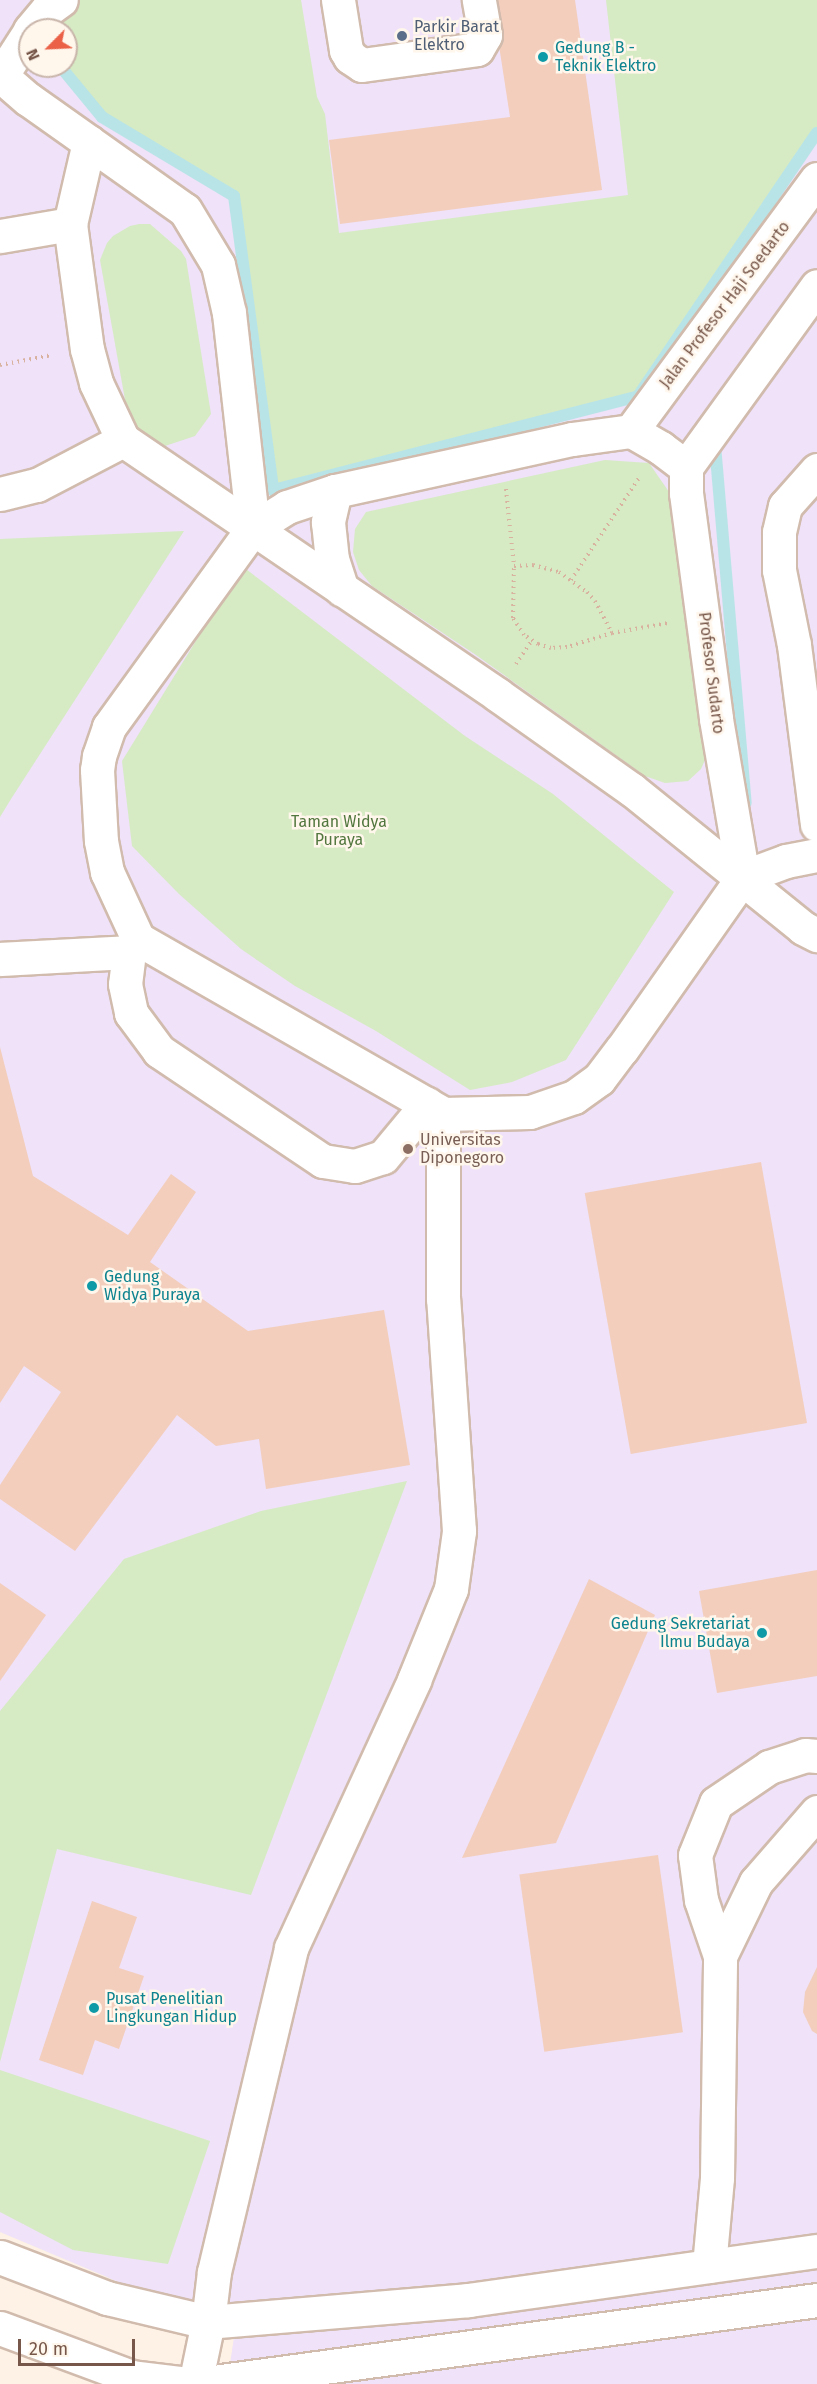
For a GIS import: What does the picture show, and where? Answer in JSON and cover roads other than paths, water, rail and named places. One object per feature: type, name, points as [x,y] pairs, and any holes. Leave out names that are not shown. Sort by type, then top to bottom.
[{"type":"street","points":[[338,0],[346,50],[350,57],[362,65],[477,49],[485,34],[479,0]]},
{"type":"street","points":[[41,14],[1,76],[185,210],[218,265],[229,313],[254,528]]},
{"type":"street","points":[[89,142],[70,224],[87,349],[96,382],[123,440],[621,782],[743,877],[803,928],[817,935]]},
{"type":"street","name":"Jalan Profesor Haji Soedarto","points":[[632,431],[811,200]]},
{"type":"street","points":[[0,236],[70,224]]},
{"type":"street","points":[[435,1109],[383,1157],[355,1166],[323,1161],[159,1051],[132,1013],[125,984],[133,946],[106,872],[101,841],[99,756],[109,727],[254,528],[287,507],[335,490],[501,453],[632,431],[661,448],[686,467],[817,286]]},
{"type":"street","points":[[0,494],[37,485],[123,440]]},
{"type":"street","name":"Profesor Sudarto","points":[[686,467],[686,493],[717,719],[743,877]]},
{"type":"street","points":[[817,470],[785,506],[779,532],[779,570],[794,645],[817,825]]},
{"type":"street","points":[[335,490],[328,522],[332,558],[342,589]]},
{"type":"street","points":[[0,959],[133,946],[435,1109],[530,1112],[573,1097],[599,1079],[743,877],[786,861],[817,855]]},
{"type":"street","points":[[435,1109],[443,1299],[459,1531],[451,1589],[414,1680],[291,1948],[213,2272],[208,2322],[197,2384],[817,2300]]},
{"type":"street","points":[[709,2266],[717,2178],[720,1956],[701,1900],[695,1855],[716,1803],[769,1767],[805,1755],[817,1756]]},
{"type":"street","points":[[720,1956],[756,1882],[817,1812]]},
{"type":"street","points":[[0,2257],[107,2298],[208,2322],[468,2300],[817,2251]]},
{"type":"street","points":[[0,2328],[132,2378],[188,2384]]},
{"type":"waterway","points":[[70,78],[102,117],[234,196],[273,490],[638,396],[817,133]]},
{"type":"waterway","points":[[719,439],[715,445],[746,803]]},
{"type":"place","name":"Parkir Barat Elektro","points":[[402,36]]},
{"type":"place","name":"Gedung B - Teknik Elektro","points":[[543,57]]},
{"type":"place","name":"Universitas Diponegoro","points":[[408,1149]]},
{"type":"place","name":"Gedung Widya Puraya","points":[[92,1286]]},
{"type":"place","name":"Gedung Sekretariat Ilmu Budaya","points":[[762,1633]]},
{"type":"place","name":"Pusat Penelitian Lingkungan Hidup","points":[[94,2008]]},
{"type":"park label","name":"Taman Widya Puraya","points":[[339,831]]}]
